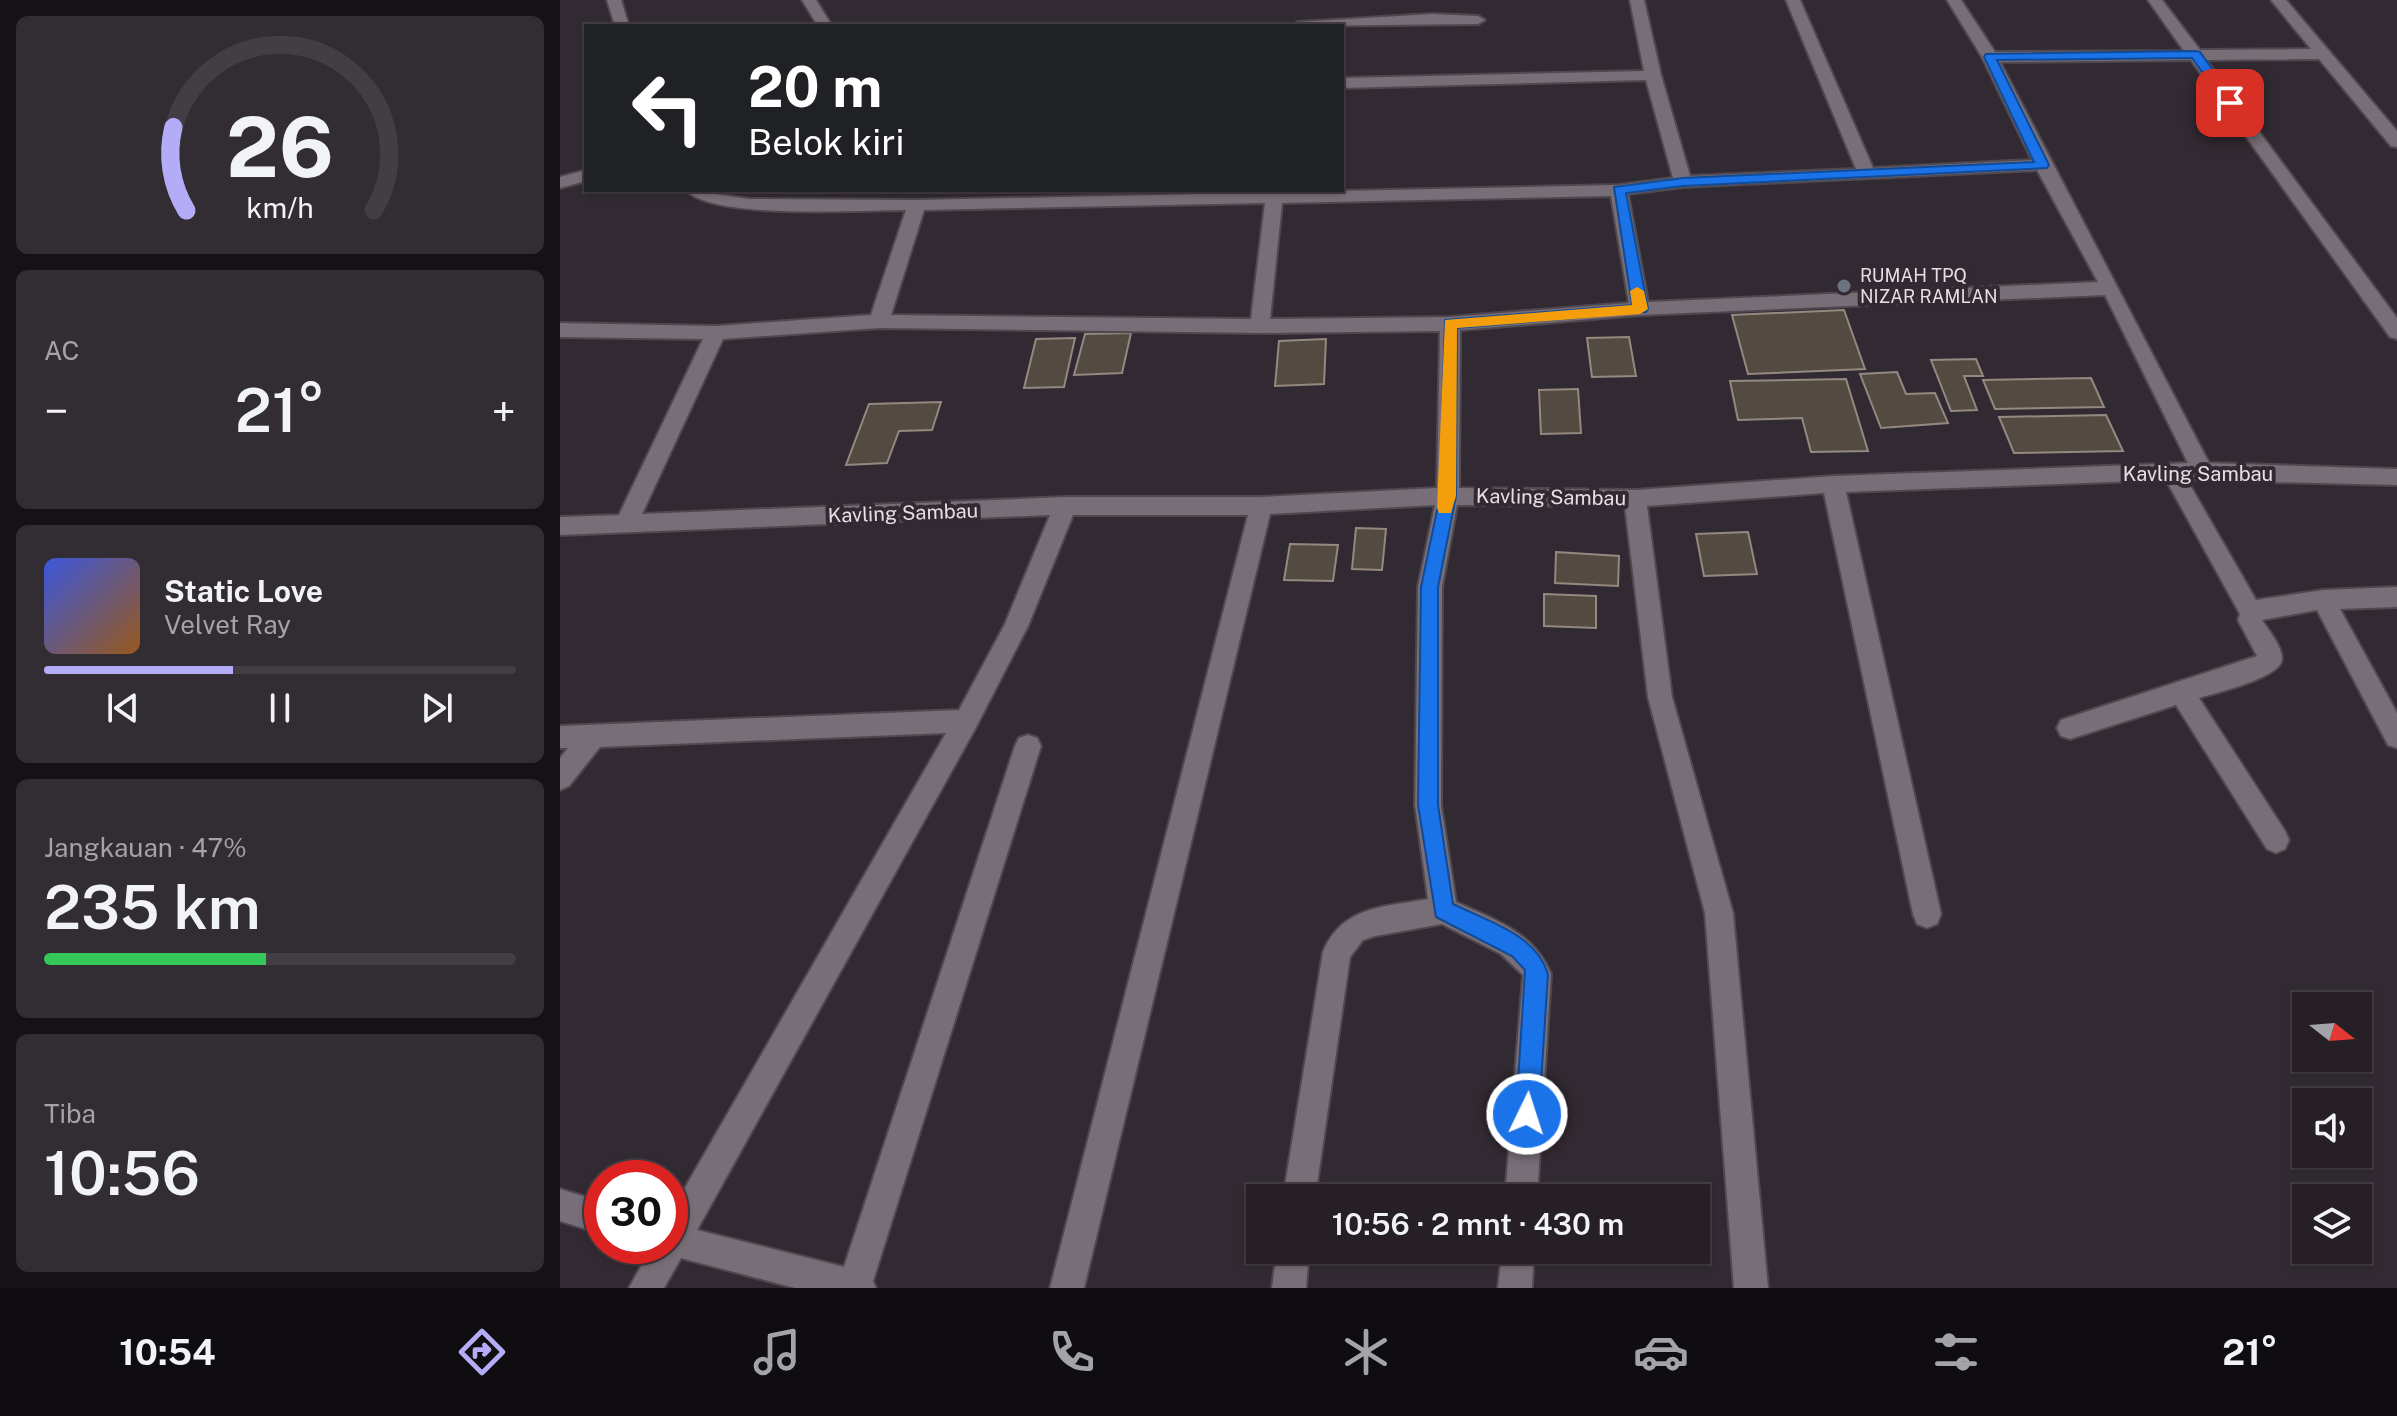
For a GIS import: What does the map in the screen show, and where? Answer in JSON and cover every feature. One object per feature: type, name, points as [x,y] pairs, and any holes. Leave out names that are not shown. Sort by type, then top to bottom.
[{"type":"street","points":[[614,0],[621,24]]},
{"type":"street","points":[[809,0],[824,24]]},
{"type":"street","points":[[1637,0],[1653,75],[1683,182]]},
{"type":"street","points":[[1793,0],[1866,172]]},
{"type":"street","points":[[1954,0],[1990,57],[2043,165],[2111,288],[2202,471]]},
{"type":"street","points":[[2155,0],[2397,332]]},
{"type":"street","points":[[2278,0],[2397,142]]},
{"type":"street","points":[[1332,24],[1432,18],[1478,20]]},
{"type":"street","points":[[1990,57],[2323,54]]},
{"type":"street","points":[[1344,83],[1653,75]]},
{"type":"street","points":[[699,192],[711,199],[750,204],[917,205],[1275,194],[1619,190],[1683,182],[2043,165]]},
{"type":"street","points":[[560,183],[584,176]]},
{"type":"street","points":[[1619,190],[1640,309]]},
{"type":"street","points":[[1260,326],[1275,194]]},
{"type":"street","points":[[879,321],[917,205]]},
{"type":"street","points":[[560,330],[716,333],[879,321],[1260,326],[1450,324],[1640,309],[2111,288]]},
{"type":"street","points":[[1443,910],[1428,805],[1430,587],[1448,496],[1450,324]]},
{"type":"street","points":[[626,524],[716,333]]},
{"type":"street","name":"Kavling Sambau","points":[[560,526],[1065,506],[1261,506],[1448,496],[1635,498],[1833,484],[2202,471],[2393,482]]},
{"type":"street","points":[[2172,472],[2252,614]]},
{"type":"street","points":[[1833,484],[1927,914]]},
{"type":"street","points":[[1635,498],[1660,697],[1719,913],[1751,1288]]},
{"type":"street","points":[[688,1211],[966,721],[1016,626],[1065,506]]},
{"type":"street","points":[[1067,1288],[1261,506]]},
{"type":"street","points":[[2070,728],[2259,668],[2270,661],[2268,650],[2250,620],[2252,614],[2261,608],[2323,600],[2397,597]]},
{"type":"street","points":[[2323,600],[2397,737]]},
{"type":"street","points":[[2181,692],[2276,840]]},
{"type":"street","points":[[560,737],[966,721]]},
{"type":"street","points":[[560,778],[593,736]]},
{"type":"street","points":[[688,1243],[856,1287],[1028,746]]},
{"type":"street","points":[[1301,1184],[1337,952],[1353,930],[1375,922],[1443,910],[1520,949],[1534,964],[1537,974],[1522,1184]]},
{"type":"street","points":[[560,1205],[584,1212]]},
{"type":"street","points":[[646,1288],[659,1264]]},
{"type":"street","points":[[1289,1288],[1292,1264]]},
{"type":"street","points":[[1515,1288],[1517,1264]]},
{"type":"building","points":[[1844,310],[1865,369],[1748,374],[1732,315]]},
{"type":"building","points":[[1131,333],[1122,373],[1074,375],[1085,334]]},
{"type":"building","points":[[1629,337],[1636,376],[1592,377],[1587,338]]},
{"type":"building","points":[[1075,338],[1064,387],[1024,388],[1036,339]]},
{"type":"building","points":[[1326,339],[1324,384],[1275,386],[1279,341]]},
{"type":"building","points":[[1976,359],[1983,376],[1964,376],[1977,410],[1951,411],[1931,360]]},
{"type":"building","points":[[1897,372],[1906,394],[1935,393],[1948,423],[1881,428],[1860,374]]},
{"type":"building","points":[[2091,378],[2104,407],[1995,409],[1983,380]]},
{"type":"building","points":[[1846,379],[1868,451],[1811,452],[1802,418],[1738,420],[1730,381]]},
{"type":"building","points":[[1578,389],[1581,433],[1541,434],[1539,390]]},
{"type":"building","points":[[941,402],[932,430],[899,431],[887,463],[846,465],[869,404]]},
{"type":"building","points":[[2106,415],[2123,451],[2014,453],[1999,417]]},
{"type":"building","points":[[1356,528],[1386,529],[1382,570],[1352,569]]},
{"type":"building","points":[[1748,532],[1757,574],[1704,576],[1696,534]]},
{"type":"building","points":[[1290,544],[1338,545],[1333,581],[1284,580]]},
{"type":"building","points":[[1556,552],[1619,556],[1618,586],[1555,583]]},
{"type":"building","points":[[1544,594],[1596,596],[1596,628],[1544,626]]},
{"type":"slow traffic","points":[[1445,508],[1448,496],[1450,324],[1640,309],[1637,291]]},
{"type":"place","name":"RUMAH TPQ NIZAR RAMLAN","points":[[1844,286]]},
{"type":"route","points":[[1527,1114],[1537,974],[1534,964],[1520,949],[1443,910],[1428,805],[1430,587],[1448,496],[1450,324],[1640,309],[1619,190],[1683,182],[2043,165],[1990,57],[2196,55],[2230,103]]}]
